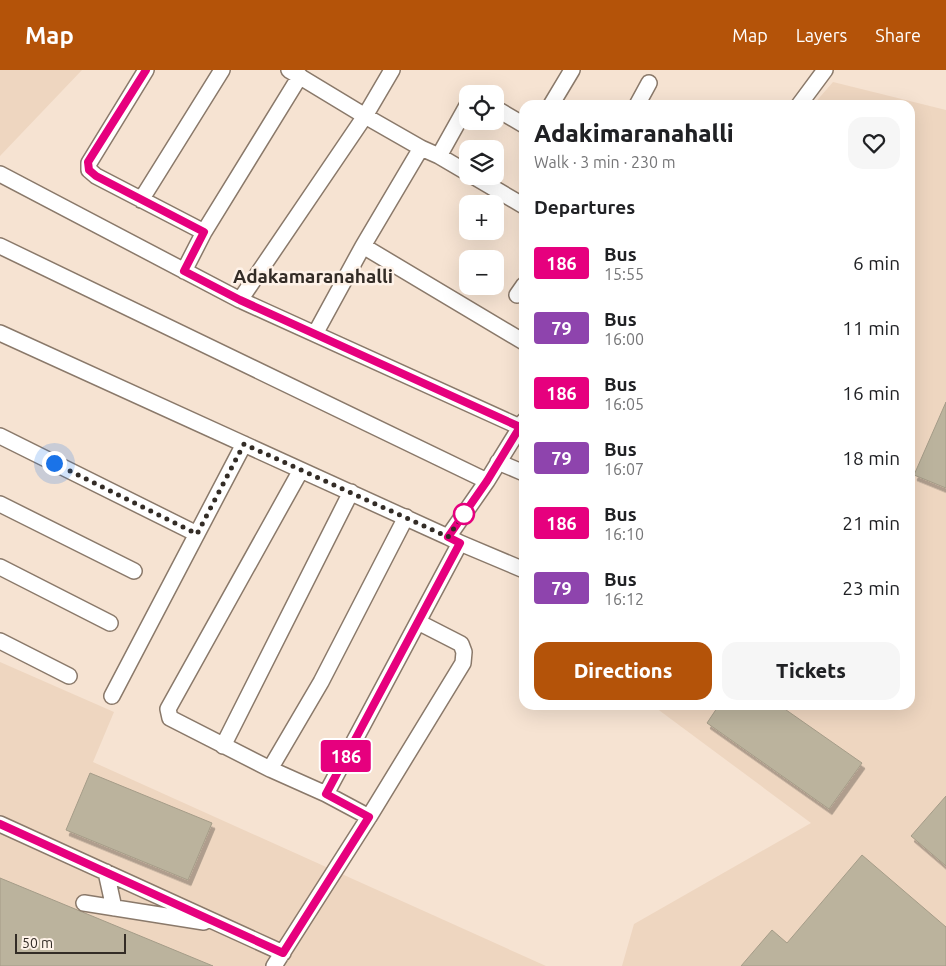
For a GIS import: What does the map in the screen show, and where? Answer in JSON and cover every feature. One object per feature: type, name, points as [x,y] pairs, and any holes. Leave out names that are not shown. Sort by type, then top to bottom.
[{"type":"street","points":[[146,70],[88,162],[89,170],[96,176],[204,232]]},
{"type":"street","points":[[141,200],[222,70]]},
{"type":"street","points":[[240,300],[365,116],[392,70]]},
{"type":"street","points":[[554,100],[572,70]]},
{"type":"street","points":[[803,100],[824,70]]},
{"type":"street","points":[[184,271],[294,73],[365,116],[459,168]]},
{"type":"street","points":[[640,100],[649,83]]},
{"type":"street","points":[[504,113],[519,122]]},
{"type":"street","points":[[439,156],[459,120]]},
{"type":"street","points":[[316,334],[362,246],[421,148]]},
{"type":"street","points":[[0,174],[240,300],[519,423]]},
{"type":"street","points":[[488,185],[519,203]]},
{"type":"street","points":[[0,246],[487,481]]},
{"type":"street","points":[[362,246],[519,339]]},
{"type":"street","points":[[0,333],[519,568]]},
{"type":"street","points":[[326,794],[418,622],[454,540],[519,429]]},
{"type":"street","points":[[0,436],[197,534]]},
{"type":"street","points":[[112,696],[244,444]]},
{"type":"street","points":[[498,462],[519,471]]},
{"type":"street","points":[[301,470],[168,709],[170,718],[369,817]]},
{"type":"street","points":[[223,746],[351,492]]},
{"type":"street","points":[[0,504],[134,571]]},
{"type":"street","points":[[270,769],[320,682],[406,518]]},
{"type":"street","points":[[0,568],[110,623]]},
{"type":"street","points":[[274,966],[369,817],[463,663],[464,652],[461,644],[418,622]]},
{"type":"street","points":[[0,641],[69,676]]},
{"type":"street","points":[[0,824],[283,953]]},
{"type":"street","points":[[106,872],[114,908]]},
{"type":"street","points":[[84,904],[222,925]]},
{"type":"shaded area","points":[[0,70],[82,70],[0,156]]},
{"type":"shaded area","points":[[833,82],[906,100],[817,100]]},
{"type":"shaded area","points":[[915,102],[946,110],[946,966],[622,966],[634,924],[811,823],[659,710],[915,710]]},
{"type":"shaded area","points":[[0,662],[114,712],[93,762],[546,966],[0,966]]},
{"type":"building","points":[[946,402],[946,488],[915,475]]},
{"type":"building","points":[[716,710],[786,710],[862,763],[829,809],[707,723]]},
{"type":"building","points":[[90,773],[212,823],[188,880],[66,830]]},
{"type":"building","points":[[946,796],[946,866],[911,836]]},
{"type":"building","points":[[862,855],[946,927],[946,966],[741,966],[772,930],[787,943]]},
{"type":"building","points":[[0,878],[213,966],[0,966]]},
{"type":"bus line","name":"186","points":[[146,70],[88,162],[89,170],[96,176],[204,232],[184,271],[240,300],[519,427]]},
{"type":"bus line","name":"186","points":[[0,824],[283,953],[369,817],[326,794],[460,543],[448,537],[487,481],[519,429]]},
{"type":"district","name":"Adakamaranahalli","points":[[313,276]]},
{"type":"route","points":[[54,463],[197,534],[244,444],[448,537],[464,514]]}]
